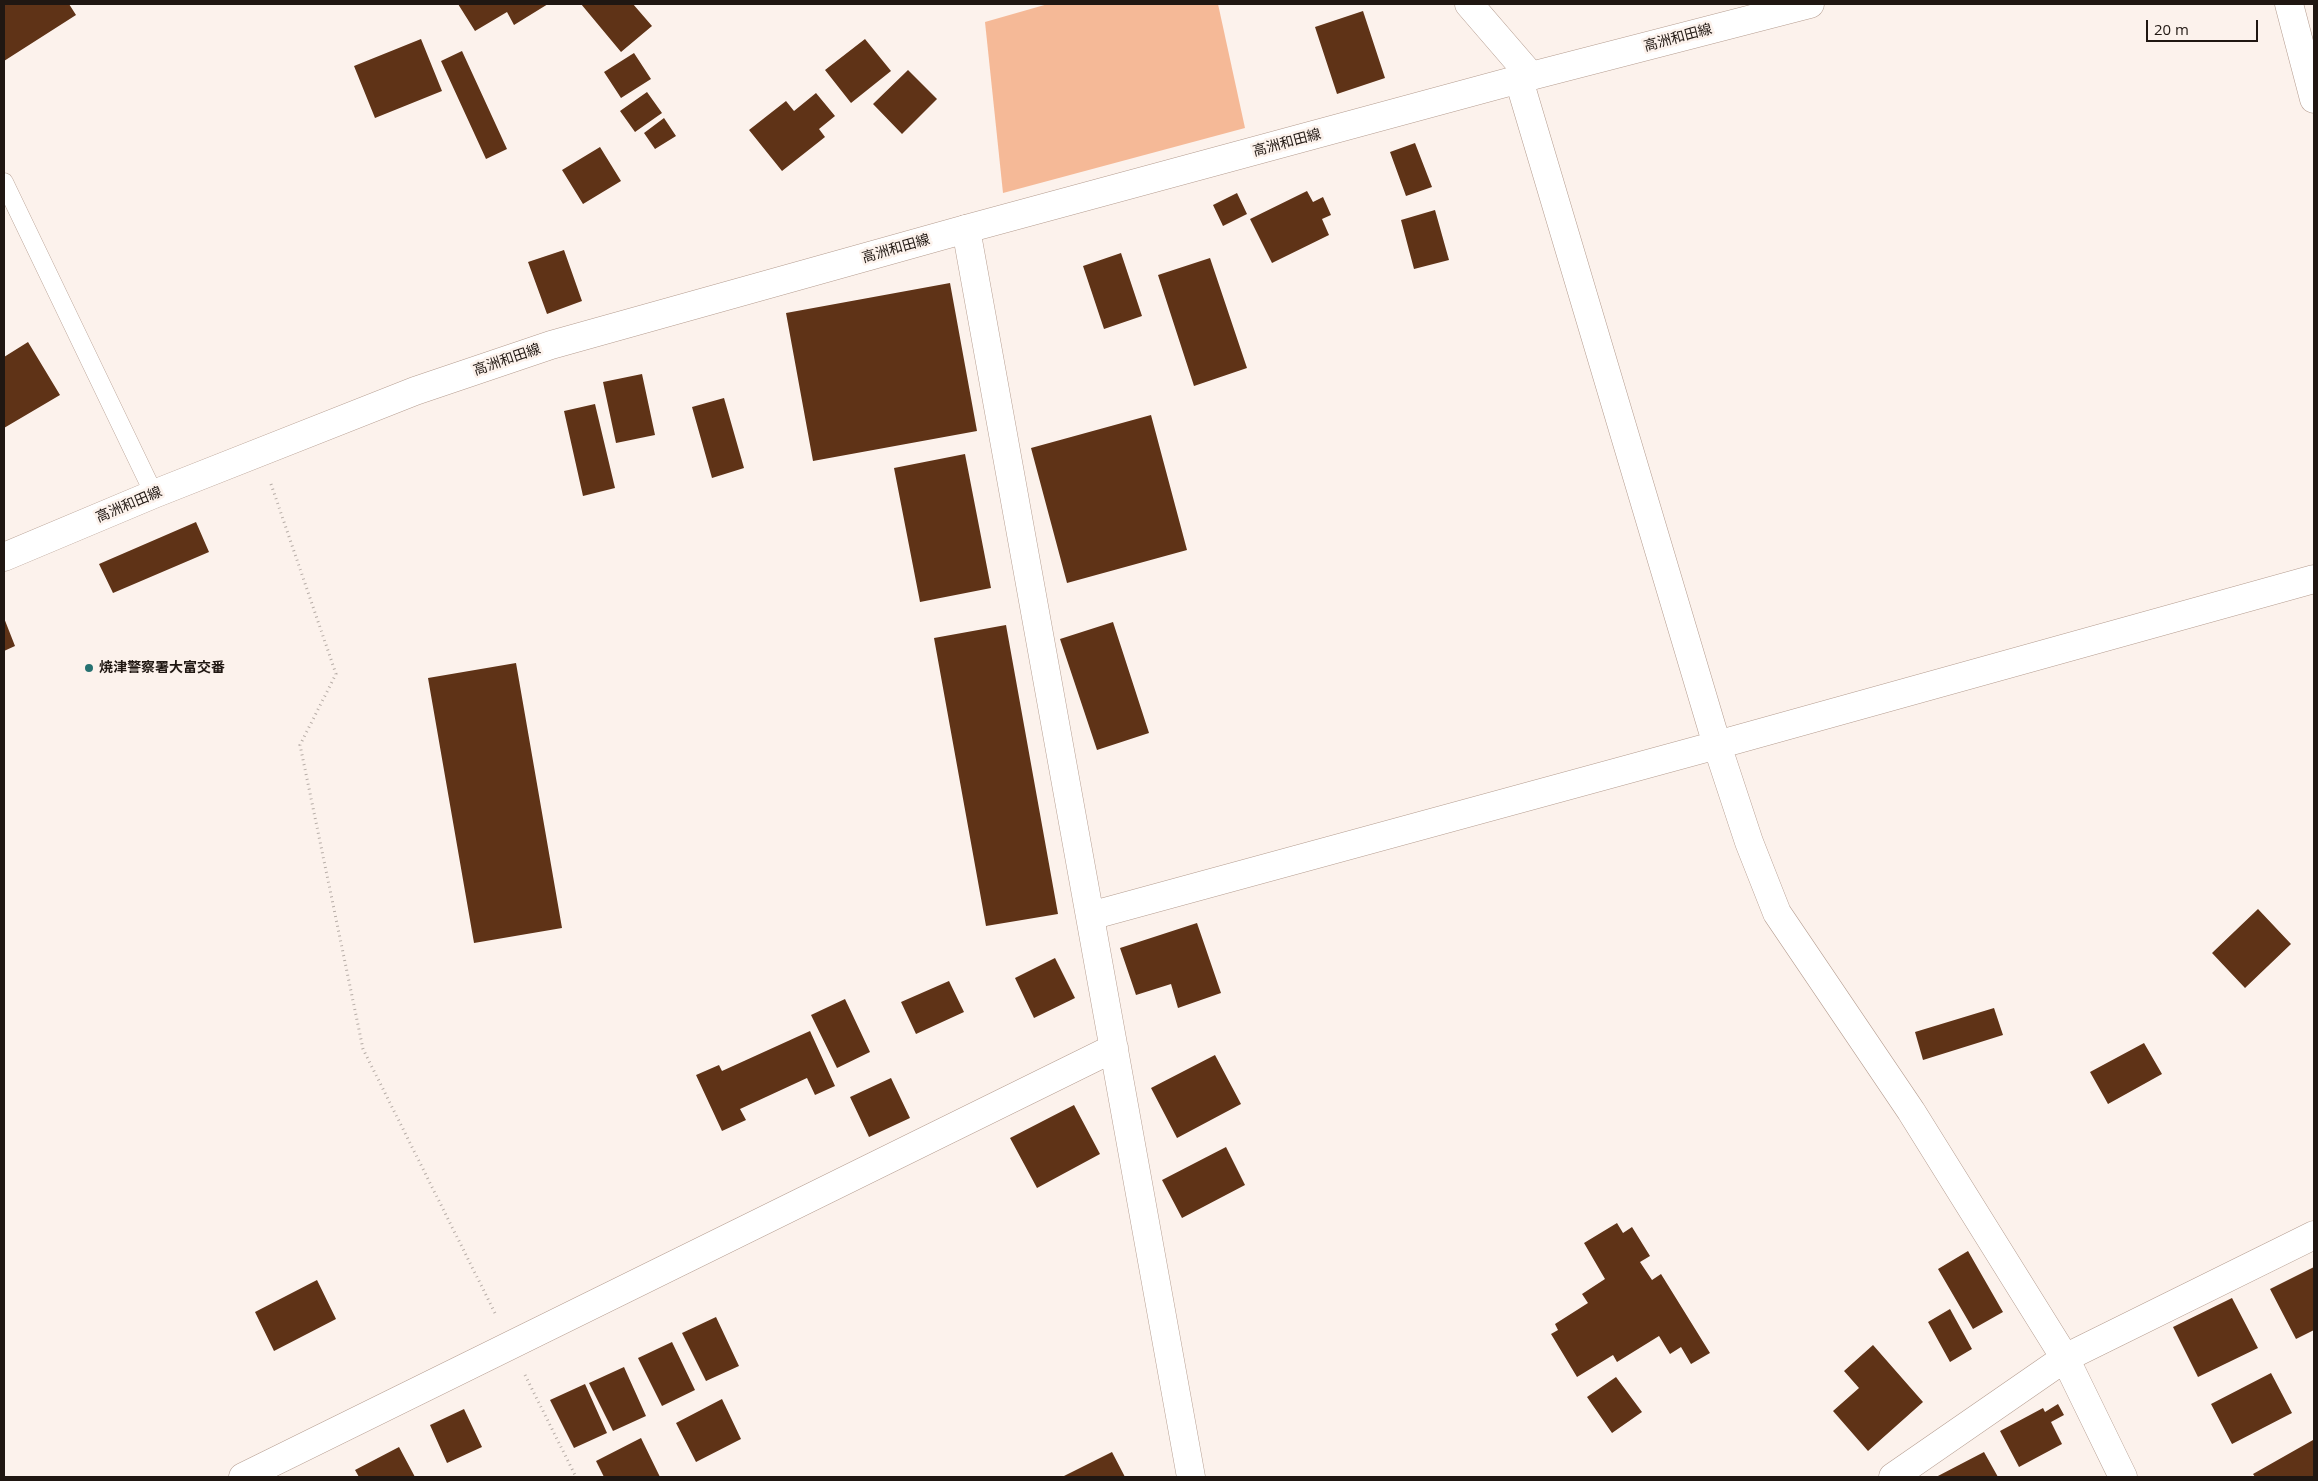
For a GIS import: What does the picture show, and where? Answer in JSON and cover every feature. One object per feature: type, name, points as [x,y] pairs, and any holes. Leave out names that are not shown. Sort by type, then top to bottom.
[{"type":"street","points":[[1469,4],[1525,78],[1717,745],[1749,842],[1777,913],[1911,1110],[2065,1358],[2123,1477]]},
{"type":"street","name":"高洲和田線","points":[[4,558],[154,494],[415,391],[552,345],[966,229],[1525,78],[1810,4]]},
{"type":"street","points":[[2289,4],[2314,99]]},
{"type":"street","points":[[966,229],[1191,1477]]},
{"type":"street","points":[[1090,916],[1717,745],[2314,579]]},
{"type":"street","points":[[243,1477],[1114,1048]]},
{"type":"street","points":[[1893,1477],[2065,1358],[2314,1235]]},
{"type":"lane","points":[[4,182],[154,494]]},
{"type":"path","points":[[261,453],[336,674],[300,745],[362,1049],[576,1477]]},
{"type":"shaded area","points":[[1048,4],[1218,4],[1245,128],[1003,193],[985,22]]},
{"type":"building","points":[[4,4],[69,4],[76,15],[4,61]]},
{"type":"building","points":[[458,4],[548,4],[514,25],[507,12],[475,31]]},
{"type":"building","points":[[581,4],[633,4],[652,26],[621,52]]},
{"type":"building","points":[[1363,11],[1385,78],[1337,94],[1315,27]]},
{"type":"building","points":[[421,39],[442,91],[375,118],[354,66]]},
{"type":"building","points":[[865,39],[891,71],[851,103],[825,70]]},
{"type":"building","points":[[462,51],[507,149],[486,159],[441,61]]},
{"type":"building","points":[[634,53],[651,79],[621,98],[604,72]]},
{"type":"building","points":[[908,70],[937,99],[902,134],[873,104]]},
{"type":"building","points":[[647,92],[662,113],[635,132],[620,111]]},
{"type":"building","points":[[816,93],[835,116],[819,129],[825,137],[782,171],[749,130],[786,101],[794,111]]},
{"type":"building","points":[[664,118],[676,136],[655,149],[644,133]]},
{"type":"building","points":[[1415,143],[1432,187],[1406,196],[1390,152]]},
{"type":"building","points":[[600,147],[621,181],[583,204],[562,170]]},
{"type":"building","points":[[1307,191],[1313,202],[1323,197],[1331,215],[1322,219],[1329,235],[1272,263],[1250,219]]},
{"type":"building","points":[[1237,193],[1247,214],[1223,226],[1213,205]]},
{"type":"building","points":[[1435,210],[1449,260],[1414,269],[1401,220]]},
{"type":"building","points":[[564,250],[582,301],[547,314],[528,262]]},
{"type":"building","points":[[1121,253],[1142,316],[1104,329],[1083,266]]},
{"type":"building","points":[[1210,258],[1247,368],[1194,386],[1158,275]]},
{"type":"building","points":[[950,283],[977,431],[813,461],[786,313]]},
{"type":"building","points":[[28,342],[60,395],[4,428],[4,357]]},
{"type":"building","points":[[642,374],[655,435],[616,443],[603,382]]},
{"type":"building","points":[[724,398],[744,468],[712,478],[692,407]]},
{"type":"building","points":[[595,404],[615,488],[583,496],[564,411]]},
{"type":"building","points":[[1151,415],[1187,550],[1067,583],[1031,448]]},
{"type":"building","points":[[965,454],[991,588],[920,602],[894,468]]},
{"type":"building","points":[[196,522],[209,552],[113,593],[99,564]]},
{"type":"building","points":[[4,618],[15,646],[4,651]]},
{"type":"building","points":[[1113,622],[1149,733],[1097,750],[1060,639]]},
{"type":"building","points":[[1006,625],[1058,914],[986,926],[934,638]]},
{"type":"building","points":[[516,663],[562,928],[474,943],[428,678]]},
{"type":"building","points":[[2258,909],[2291,944],[2245,988],[2212,953]]},
{"type":"building","points":[[1197,923],[1221,993],[1178,1008],[1171,984],[1136,995],[1120,948]]},
{"type":"building","points":[[1055,958],[1075,998],[1034,1018],[1015,978]]},
{"type":"building","points":[[949,981],[964,1012],[916,1034],[901,1002]]},
{"type":"building","points":[[845,999],[870,1052],[837,1068],[811,1015]]},
{"type":"building","points":[[1994,1008],[2003,1035],[1923,1060],[1915,1032]]},
{"type":"building","points":[[810,1031],[835,1086],[815,1095],[807,1078],[740,1109],[746,1120],[722,1131],[696,1075],[719,1065],[722,1071]]},
{"type":"building","points":[[2144,1043],[2162,1074],[2108,1104],[2090,1072]]},
{"type":"building","points":[[1215,1055],[1241,1104],[1177,1138],[1151,1088]]},
{"type":"building","points":[[891,1078],[910,1118],[869,1137],[850,1097]]},
{"type":"building","points":[[1074,1105],[1100,1154],[1037,1188],[1010,1138]]},
{"type":"building","points":[[1226,1147],[1245,1185],[1182,1218],[1162,1180]]},
{"type":"building","points":[[1617,1223],[1623,1233],[1632,1227],[1650,1256],[1640,1262],[1652,1280],[1661,1274],[1710,1353],[1691,1364],[1681,1347],[1670,1354],[1659,1336],[1617,1362],[1613,1355],[1577,1377],[1551,1334],[1558,1330],[1555,1324],[1588,1303],[1582,1294],[1605,1279],[1584,1243]]},
{"type":"building","points":[[1968,1251],[2003,1312],[1973,1329],[1938,1269]]},
{"type":"building","points":[[2314,1267],[2314,1330],[2296,1339],[2270,1289]]},
{"type":"building","points":[[317,1280],[336,1319],[274,1351],[255,1312]]},
{"type":"building","points":[[2232,1298],[2258,1348],[2198,1377],[2173,1327]]},
{"type":"building","points":[[1950,1309],[1972,1349],[1950,1362],[1928,1322]]},
{"type":"building","points":[[716,1317],[739,1366],[706,1381],[682,1333]]},
{"type":"building","points":[[672,1342],[695,1390],[662,1406],[638,1358]]},
{"type":"building","points":[[1873,1345],[1923,1402],[1868,1451],[1833,1411],[1859,1388],[1844,1371]]},
{"type":"building","points":[[624,1367],[646,1416],[613,1431],[589,1383]]},
{"type":"building","points":[[2271,1373],[2292,1413],[2232,1444],[2211,1404]]},
{"type":"building","points":[[1616,1377],[1642,1412],[1612,1433],[1587,1397]]},
{"type":"building","points":[[585,1384],[607,1433],[574,1448],[550,1400]]},
{"type":"building","points":[[722,1399],[741,1439],[696,1462],[676,1423]]},
{"type":"building","points":[[2058,1404],[2064,1415],[2051,1422],[2062,1444],[2019,1467],[2000,1431],[2043,1408],[2045,1412]]},
{"type":"building","points":[[464,1409],[482,1447],[447,1463],[430,1425]]},
{"type":"building","points":[[641,1438],[660,1477],[604,1477],[596,1461]]},
{"type":"building","points":[[2313,1440],[2314,1477],[2255,1477],[2253,1474]]},
{"type":"building","points":[[399,1447],[415,1477],[359,1477],[355,1470]]},
{"type":"building","points":[[1112,1452],[1125,1477],[1062,1477]]},
{"type":"building","points":[[1984,1452],[1998,1477],[1936,1477]]},
{"type":"place","name":"焼津警察署大富交番","points":[[89,668]]}]
